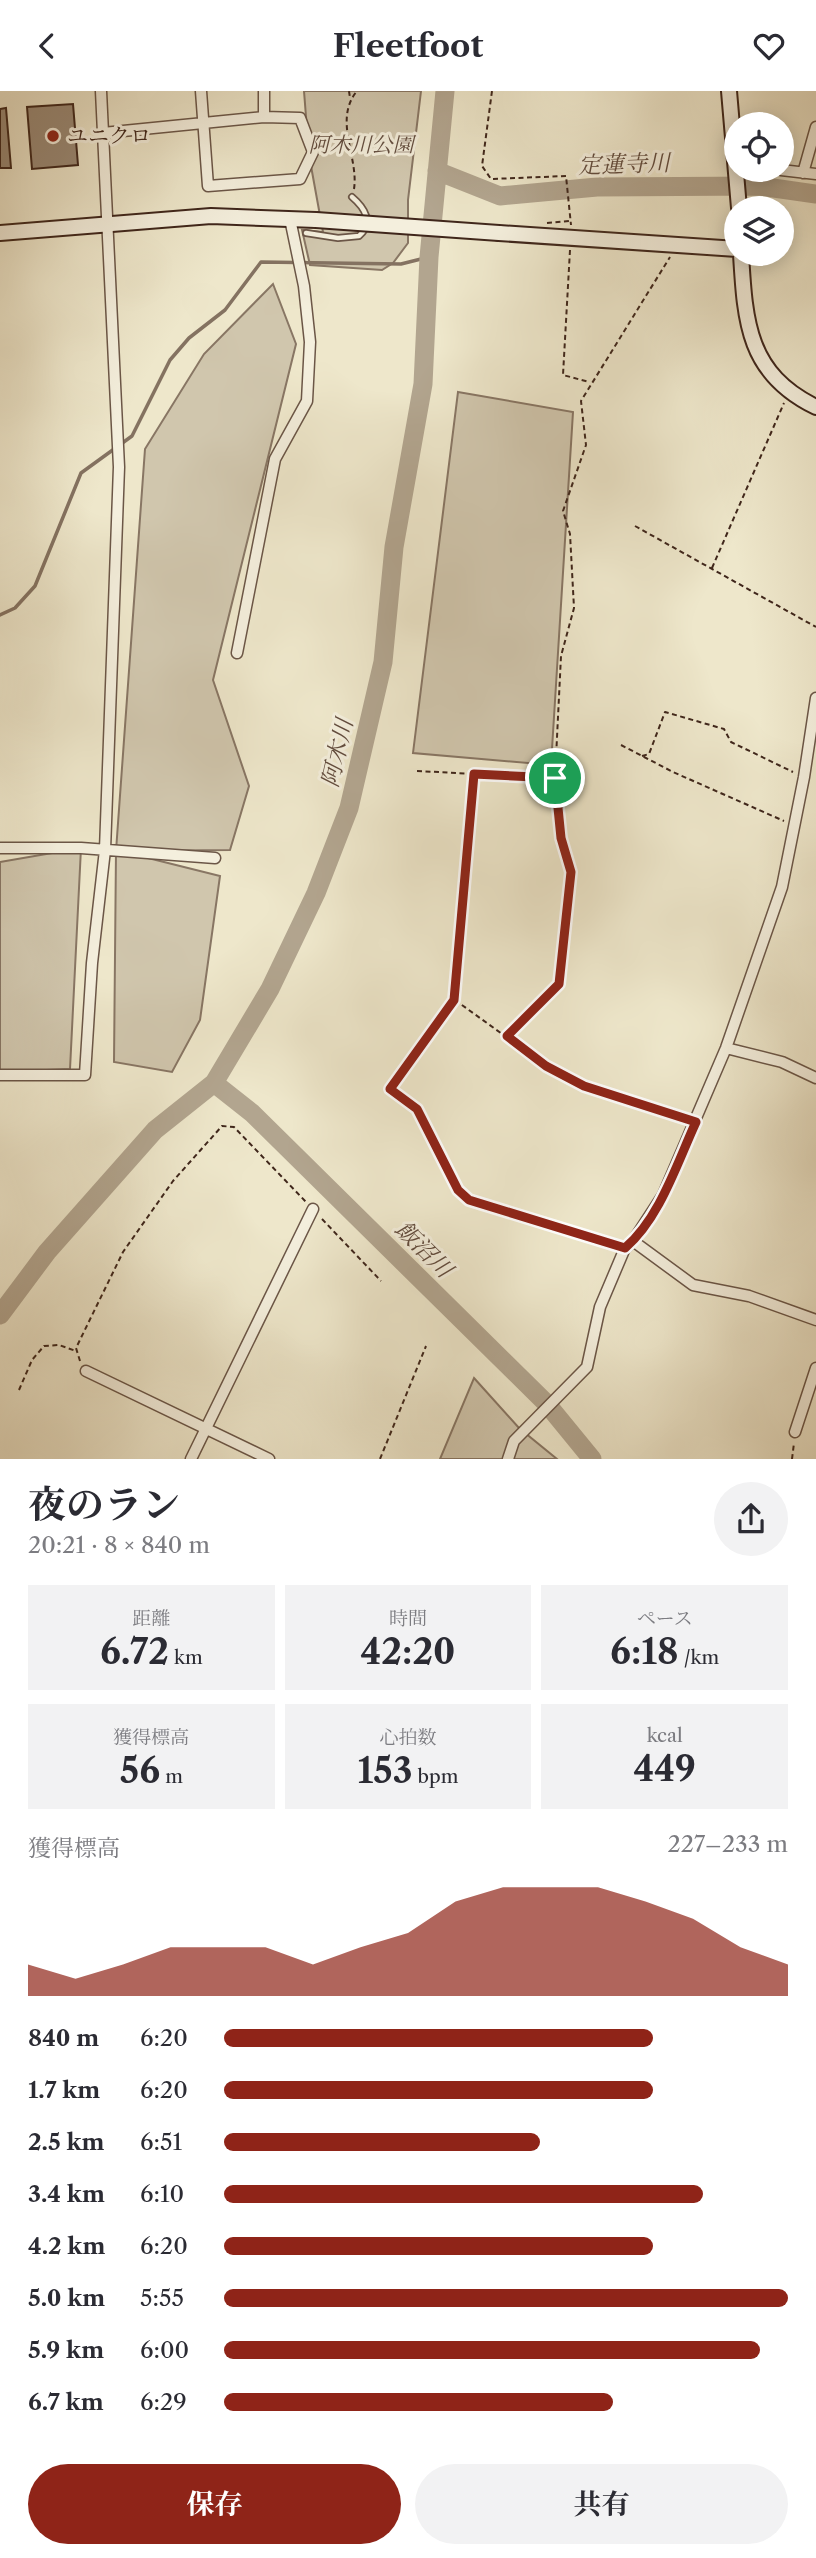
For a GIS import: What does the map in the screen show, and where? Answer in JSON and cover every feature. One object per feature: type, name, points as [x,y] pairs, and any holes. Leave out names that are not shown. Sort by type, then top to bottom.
[{"type":"street","points":[[0,1075],[85,1075],[92,963],[104,850],[119,467],[101,91]]},
{"type":"street","points":[[103,133],[203,123],[264,117],[300,118],[313,152],[300,179],[208,186],[203,123],[201,91]]},
{"type":"street","points":[[264,91],[264,117]]},
{"type":"street","points":[[729,91],[731,112]]},
{"type":"street","points":[[803,173],[816,127]]},
{"type":"street","points":[[794,172],[816,174]]},
{"type":"street","points":[[0,233],[211,216],[316,220],[724,248]]},
{"type":"street","points":[[237,653],[275,459],[307,401],[310,342],[290,219]]},
{"type":"street","points":[[742,266],[747,317],[762,363],[789,393],[816,407]]},
{"type":"street","points":[[508,1459],[514,1441],[587,1367],[600,1307],[629,1245],[663,1195],[726,1048],[741,996],[782,887],[804,777],[816,698]]},
{"type":"street","points":[[0,848],[104,850],[215,858]]},
{"type":"street","points":[[726,1048],[782,1062],[816,1078]]},
{"type":"street","points":[[191,1459],[313,1209]]},
{"type":"street","points":[[629,1245],[693,1285],[749,1296],[816,1320]]},
{"type":"street","points":[[795,1432],[816,1368]]},
{"type":"street","points":[[86,1371],[269,1459]]},
{"type":"lane","points":[[306,233],[338,238],[359,236],[367,227],[367,219],[352,197]]},
{"type":"lane","points":[[546,1066],[584,1086],[696,1122]]},
{"type":"path","points":[[349,91],[346,132],[355,185],[352,197]]},
{"type":"path","points":[[350,99],[358,91]]},
{"type":"path","points":[[492,91],[482,166],[491,179],[566,176],[570,221]]},
{"type":"path","points":[[507,1036],[559,984],[571,872],[561,838],[555,778],[561,656],[574,608],[570,534],[563,511],[586,446],[581,401],[590,382],[678,245]]},
{"type":"path","points":[[570,246],[563,375],[590,382]]},
{"type":"path","points":[[711,569],[789,393]]},
{"type":"path","points":[[635,526],[816,628]]},
{"type":"path","points":[[642,756],[649,754],[665,712],[724,729],[731,742],[804,777]]},
{"type":"path","points":[[621,745],[794,826]]},
{"type":"path","points":[[417,771],[555,778]]},
{"type":"path","points":[[474,774],[454,1000],[390,1089],[417,1109],[458,1190],[469,1200],[507,1214],[629,1245]]},
{"type":"path","points":[[454,1000],[546,1066]]},
{"type":"path","points":[[77,1351],[123,1252],[173,1181],[222,1126],[234,1127],[381,1281]]},
{"type":"path","points":[[19,1390],[32,1360],[44,1346],[59,1345],[77,1351],[86,1371]]},
{"type":"path","points":[[380,1459],[426,1346]]},
{"type":"path","points":[[792,1459],[795,1432]]},
{"type":"green space","name":"阿木川公園","points":[[304,91],[421,91],[408,200],[408,243],[393,263],[382,270],[310,265],[302,230],[323,232],[309,155]]},
{"type":"green space","points":[[273,284],[296,344],[213,680],[249,786],[230,850],[120,851],[220,876],[200,1020],[172,1072],[114,1062],[116,851],[145,449],[204,354]]},
{"type":"green space","points":[[458,392],[573,412],[551,765],[413,753]]},
{"type":"green space","points":[[81,848],[70,1069],[0,1072],[0,862]]},
{"type":"green space","points":[[474,1378],[519,1428],[557,1459],[440,1459]]},
{"type":"building","points":[[73,104],[78,165],[32,169],[27,107]]},
{"type":"building","points":[[6,108],[11,168],[0,168],[0,109]]},
{"type":"waterway","name":"阿木川","points":[[0,1315],[47,1252],[155,1130],[214,1083],[270,989],[316,893],[349,808],[383,662],[394,547],[423,384],[429,257],[445,91]]},
{"type":"waterway","name":"定蓮寺川","points":[[437,171],[500,196],[597,187],[759,186],[816,194]]},
{"type":"waterway","points":[[0,615],[15,608],[35,586],[81,473],[132,436],[170,360],[189,338],[225,310],[261,262],[401,264],[429,257]]},
{"type":"waterway","name":"飯沼川","points":[[214,1083],[252,1113],[547,1404],[592,1459]]},
{"type":"place","name":"ユニクロ","points":[[53,136]]},
{"type":"route","points":[[474,774],[555,778],[561,838],[571,872],[559,984],[507,1036],[546,1066],[584,1086],[696,1122],[663,1195],[633,1241],[625,1248],[507,1214],[469,1200],[458,1190],[417,1109],[390,1089],[454,1000],[474,774]]}]
